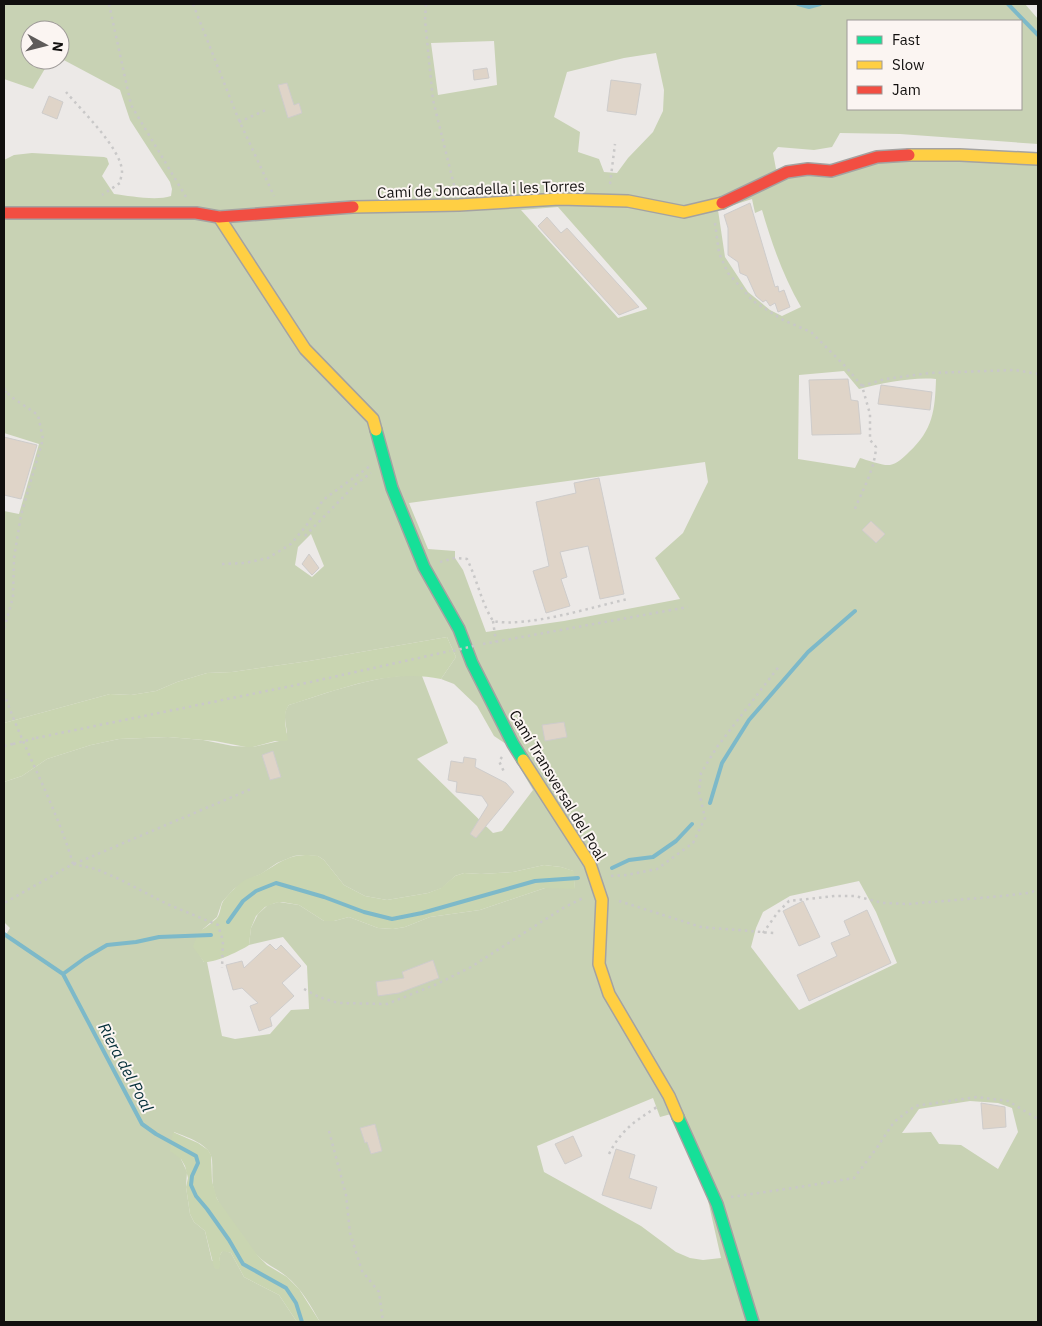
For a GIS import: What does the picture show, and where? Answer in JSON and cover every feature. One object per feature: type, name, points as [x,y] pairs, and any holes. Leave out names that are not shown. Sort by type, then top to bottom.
[{"type":"street","name":"Camí de Joncadella i les Torres","points":[[4,213],[196,213],[219,218],[331,208],[459,205],[560,198],[628,201],[684,212],[717,205],[787,172],[808,169],[831,171],[877,157],[960,155],[1038,159]]},
{"type":"street","name":"Camí Transversal del Poal","points":[[219,218],[305,349],[373,419],[392,488],[424,566],[459,629],[472,663],[513,744],[590,864],[602,900],[599,964],[609,994],[669,1096],[714,1199],[753,1322]]},
{"type":"path","points":[[109,4],[131,106],[196,213]]},
{"type":"path","points":[[193,4],[240,122],[283,212]]},
{"type":"path","points":[[426,4],[425,20],[433,100],[459,205]]},
{"type":"path","points":[[66,92],[107,140],[116,155],[122,172],[120,183],[111,189]]},
{"type":"path","points":[[240,122],[268,109]]},
{"type":"path","points":[[611,173],[615,144]]},
{"type":"path","points":[[711,206],[719,253],[728,273],[753,301],[783,320],[812,332],[862,386],[870,414],[870,440],[876,447],[876,457],[854,511]]},
{"type":"path","points":[[862,386],[885,379],[930,373],[1015,370],[1038,374]]},
{"type":"path","points":[[4,399],[5,389]]},
{"type":"path","points":[[4,629],[13,597],[14,558],[22,515],[43,438],[38,415],[10,396],[5,389]]},
{"type":"path","points":[[222,564],[246,563],[268,558],[291,544],[306,526],[323,500],[370,466]]},
{"type":"path","points":[[305,536],[356,484],[372,472]]},
{"type":"path","points":[[455,558],[467,559],[473,570],[486,611],[493,621],[496,642]]},
{"type":"path","points":[[493,621],[505,624],[530,621],[628,599]]},
{"type":"path","points":[[4,746],[477,645],[688,607]]},
{"type":"path","points":[[594,877],[627,875],[657,869],[693,843],[705,818],[700,792],[701,773],[717,747],[780,664]]},
{"type":"path","points":[[4,693],[12,718],[65,836],[73,864]]},
{"type":"path","points":[[4,906],[6,902],[73,864],[251,789]]},
{"type":"path","points":[[73,864],[96,869],[167,904],[218,924],[223,941],[222,968]]},
{"type":"path","points":[[763,933],[778,912],[789,902],[836,896],[855,896],[883,903],[908,904],[1004,896],[1038,890]]},
{"type":"path","points":[[601,896],[701,927],[774,933]]},
{"type":"path","points":[[304,989],[338,1003],[387,1004],[437,984],[471,967],[563,908],[581,899]]},
{"type":"path","points":[[714,1199],[854,1178],[894,1122],[915,1106],[977,1097],[1008,1101],[1038,1119]]},
{"type":"path","points":[[609,1154],[623,1132],[636,1120],[657,1107]]},
{"type":"path","points":[[329,1130],[346,1195],[350,1233],[362,1271],[379,1292],[383,1322]]},
{"type":"green space","points":[[4,4],[1025,4],[1038,19],[1038,144],[900,134],[840,133],[832,147],[814,150],[778,147],[773,153],[776,169],[1038,152],[1038,1322],[320,1322],[296,1286],[286,1276],[255,1253],[226,1214],[217,1200],[214,1190],[211,1154],[203,1145],[174,1132],[181,1159],[187,1172],[186,1187],[190,1214],[194,1222],[205,1231],[212,1261],[220,1261],[220,1255],[223,1250],[231,1253],[244,1277],[279,1295],[297,1322],[4,1322],[4,938],[10,928],[4,922],[4,782],[22,776],[47,759],[91,745],[119,739],[168,737],[253,747],[279,741],[287,733],[285,715],[289,705],[373,680],[390,677],[422,676],[448,743],[417,759],[493,833],[502,831],[533,790],[506,744],[494,736],[477,706],[454,684],[441,679],[456,657],[447,637],[309,661],[232,672],[207,673],[156,691],[131,695],[110,694],[4,723],[4,511],[19,514],[39,444],[4,433],[4,160],[14,155],[32,153],[104,157],[107,158],[109,164],[102,176],[114,194],[158,198],[171,196],[172,189],[170,182],[130,120],[120,90],[70,63],[70,20],[20,20],[20,70],[44,70],[33,89],[4,79]],"holes":[[[494,41],[497,85],[438,95],[431,43]],[[656,53],[664,90],[663,111],[653,132],[628,158],[617,173],[604,172],[599,159],[578,152],[580,132],[554,117],[567,72],[624,58]],[[752,199],[755,213],[762,210],[779,260],[801,307],[782,316],[770,310],[748,292],[725,257],[718,210]],[[558,207],[647,309],[618,318],[521,210]],[[844,371],[859,389],[907,380],[936,379],[935,400],[931,419],[917,444],[898,462],[890,465],[883,465],[860,458],[855,468],[798,459],[799,375]],[[705,462],[708,482],[683,533],[655,558],[680,599],[564,621],[486,632],[463,570],[455,558],[455,551],[428,549],[409,503]],[[311,534],[324,566],[312,577],[295,565],[298,547]],[[294,856],[318,856],[324,860],[344,885],[365,896],[387,900],[428,893],[442,888],[455,876],[464,873],[513,872],[544,865],[573,871],[575,888],[545,888],[480,910],[430,917],[405,927],[393,929],[378,928],[349,917],[334,921],[324,921],[299,905],[279,902],[268,905],[258,914],[251,928],[249,945],[283,937],[307,966],[309,1009],[291,1010],[270,1034],[235,1039],[222,1036],[207,962],[204,962],[196,949],[203,929],[217,917],[222,902],[234,889],[277,863]],[[859,881],[876,912],[897,963],[799,1010],[751,947],[763,912],[790,896]],[[653,1098],[660,1117],[671,1114],[707,1196],[721,1258],[703,1260],[690,1258],[676,1252],[641,1226],[544,1172],[537,1146]],[[970,1101],[998,1103],[1012,1108],[1018,1132],[998,1169],[961,1145],[939,1144],[931,1132],[902,1133],[919,1109]]]},
{"type":"green space","points":[[447,637],[456,657],[441,679],[422,676],[383,678],[345,687],[289,705],[285,717],[288,740],[285,741],[275,741],[246,747],[215,741],[168,737],[119,739],[91,745],[47,759],[22,776],[4,782],[4,723],[110,694],[131,695],[156,691],[207,673],[232,672],[309,661]]},
{"type":"green space","points":[[295,856],[318,856],[324,860],[344,885],[365,896],[387,900],[428,893],[441,888],[455,876],[464,873],[513,872],[544,865],[574,871],[575,889],[545,888],[480,910],[430,917],[405,927],[393,929],[378,928],[349,917],[334,921],[324,921],[299,905],[282,902],[275,903],[265,907],[256,916],[251,928],[249,945],[221,959],[204,962],[193,947],[195,941],[200,932],[217,918],[223,902],[232,891],[247,879],[284,860]]},
{"type":"green space","points":[[173,1132],[198,1143],[208,1150],[211,1155],[212,1181],[217,1199],[258,1256],[267,1265],[287,1277],[299,1289],[320,1322],[297,1322],[279,1295],[244,1277],[231,1253],[223,1251],[220,1255],[219,1269],[214,1267],[205,1231],[194,1222],[190,1214],[186,1187],[188,1178],[185,1166],[181,1159],[170,1151]]},
{"type":"building","points":[[487,68],[489,78],[474,80],[473,70]]},
{"type":"building","points":[[611,80],[641,84],[636,115],[607,111]]},
{"type":"building","points":[[287,83],[294,105],[299,103],[302,113],[288,118],[278,85]]},
{"type":"building","points":[[49,96],[63,102],[57,119],[42,113]]},
{"type":"building","points":[[750,203],[775,287],[778,286],[779,292],[784,290],[790,307],[778,312],[775,303],[770,306],[766,300],[763,302],[756,296],[747,276],[740,273],[738,262],[728,255],[728,228],[724,215]]},
{"type":"building","points":[[547,217],[561,233],[567,228],[639,307],[619,315],[538,226]]},
{"type":"building","points":[[848,379],[851,400],[858,401],[861,434],[812,435],[809,380]]},
{"type":"building","points":[[881,385],[932,392],[930,410],[878,404]]},
{"type":"building","points":[[4,437],[37,445],[21,499],[4,495]]},
{"type":"building","points":[[599,478],[624,594],[600,599],[588,546],[560,552],[567,577],[561,579],[570,606],[546,613],[533,571],[549,566],[536,502],[576,493],[574,483]]},
{"type":"building","points":[[871,521],[885,534],[876,543],[862,530]]},
{"type":"building","points":[[309,554],[319,568],[312,575],[302,564]]},
{"type":"building","points":[[564,722],[567,737],[545,741],[542,725]]},
{"type":"building","points":[[273,751],[281,777],[270,780],[262,755]]},
{"type":"building","points":[[464,757],[476,759],[475,767],[506,783],[514,792],[476,838],[470,834],[488,805],[482,796],[456,792],[457,782],[448,780],[451,761],[463,763]]},
{"type":"building","points":[[803,901],[820,937],[799,946],[783,911]]},
{"type":"building","points":[[867,910],[891,963],[809,1001],[797,975],[837,956],[831,943],[850,935],[844,921]]},
{"type":"building","points":[[270,944],[276,950],[281,945],[301,966],[282,983],[294,996],[270,1018],[272,1026],[259,1031],[250,1006],[258,1003],[242,988],[233,990],[226,965],[242,961],[244,968]]},
{"type":"building","points":[[433,960],[439,978],[399,993],[378,996],[376,982],[404,978],[402,972]]},
{"type":"building","points":[[981,1103],[1005,1107],[1006,1127],[983,1129]]},
{"type":"building","points":[[375,1124],[382,1151],[371,1154],[360,1128]]},
{"type":"building","points":[[573,1136],[582,1156],[565,1164],[555,1144]]},
{"type":"building","points":[[616,1149],[635,1155],[629,1178],[657,1187],[651,1209],[602,1195]]},
{"type":"waterway","points":[[798,4],[809,7],[820,4]]},
{"type":"waterway","points":[[1008,4],[1038,35]]},
{"type":"waterway","points":[[710,803],[722,763],[749,720],[808,652],[855,611]]},
{"type":"waterway","points":[[612,868],[629,860],[653,857],[676,841],[692,824]]},
{"type":"waterway","points":[[228,922],[243,901],[256,891],[276,883],[324,897],[364,912],[392,919],[422,913],[535,881],[578,878]]},
{"type":"waterway","name":"Riera del Poal","points":[[4,934],[63,974],[142,1124],[196,1156],[198,1163],[192,1176],[191,1185],[196,1196],[229,1240],[243,1264],[286,1288],[296,1303],[302,1322]]},
{"type":"waterway","points":[[63,974],[107,945],[159,937],[211,935]]},
{"type":"traffic: fast","points":[[376,430],[392,488],[424,567],[459,629],[472,663],[523,760]]},
{"type":"traffic: fast","points":[[678,1117],[717,1204],[753,1322]]},
{"type":"traffic: slow","points":[[909,155],[960,155],[1038,159]]},
{"type":"traffic: slow","points":[[353,207],[459,205],[560,199],[628,201],[684,212],[722,203]]},
{"type":"traffic: slow","points":[[219,217],[305,349],[373,419],[376,430]]},
{"type":"traffic: slow","points":[[523,760],[590,864],[602,900],[599,964],[609,994],[669,1096],[678,1117]]},
{"type":"traffic: jam","points":[[722,203],[787,172],[808,169],[831,171],[877,157],[909,155]]},
{"type":"traffic: jam","points":[[4,213],[196,213],[219,217],[353,207]]}]
